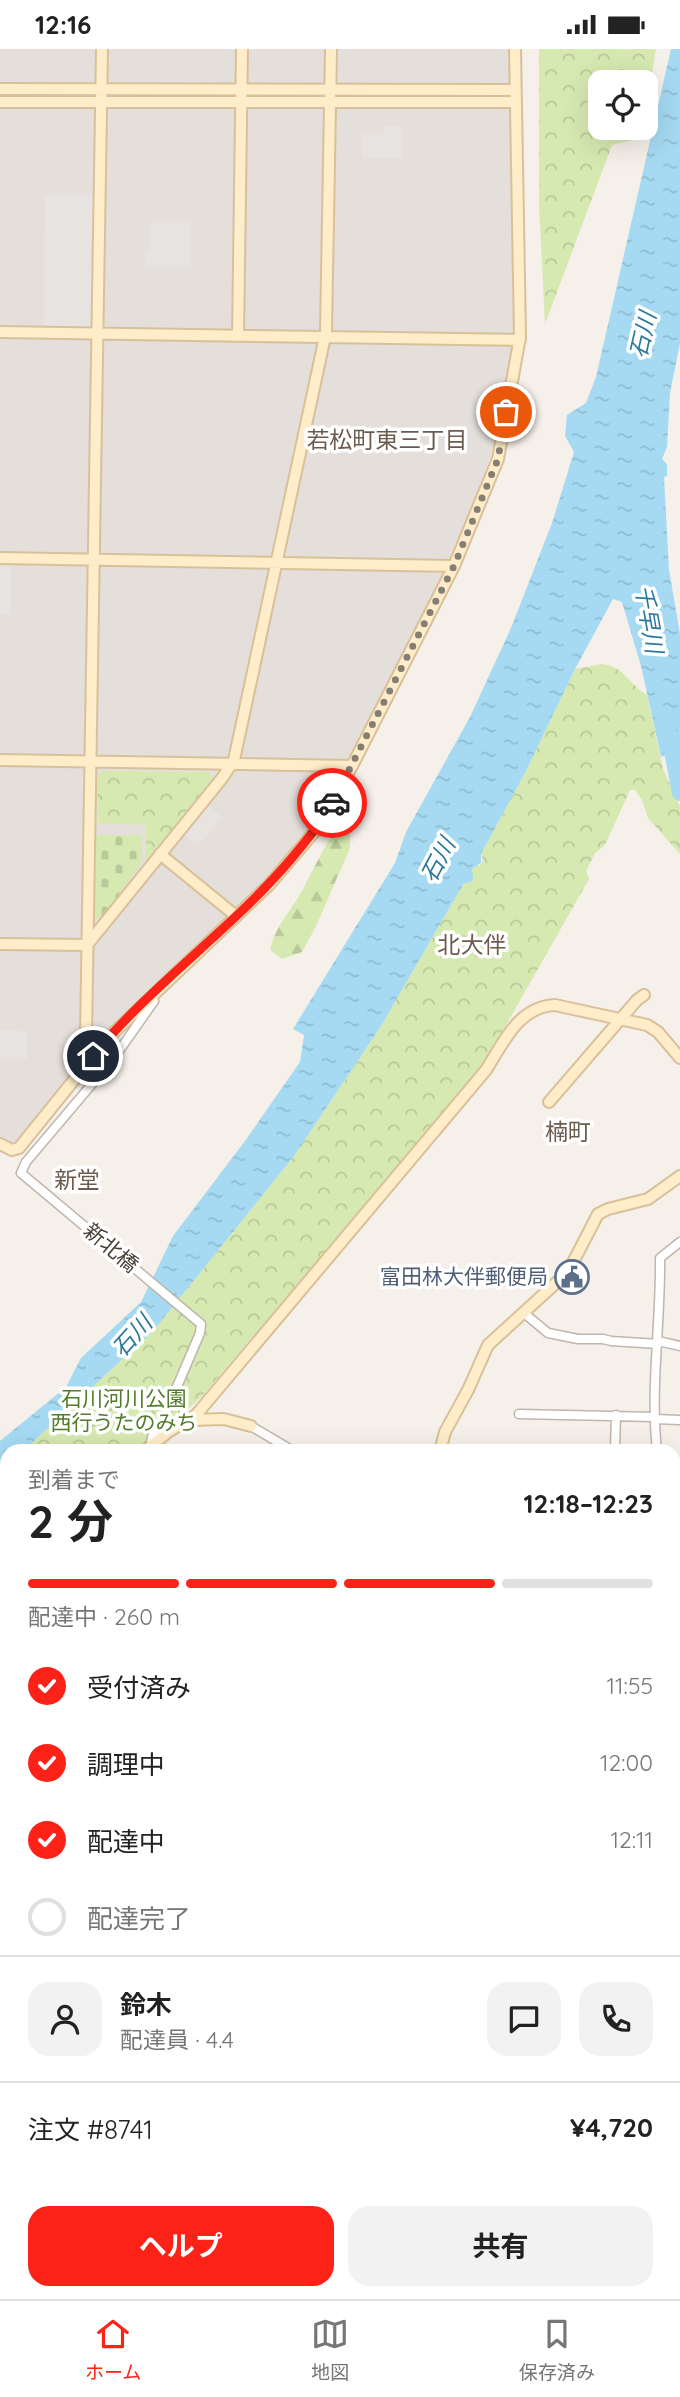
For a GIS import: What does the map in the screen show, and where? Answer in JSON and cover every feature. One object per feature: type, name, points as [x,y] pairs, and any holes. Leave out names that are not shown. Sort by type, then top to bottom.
[{"type":"street","points":[[93,1056],[87,1050],[86,1037],[102,49]]},
{"type":"street","points":[[238,335],[242,49]]},
{"type":"street","points":[[88,945],[231,764],[326,337],[331,49]]},
{"type":"street","points":[[0,1144],[12,1150],[19,1148],[107,1039],[269,885],[315,831],[352,766],[454,566],[498,459],[520,340],[515,49]]},
{"type":"street","points":[[0,89],[101,95],[241,95],[330,90],[515,90]]},
{"type":"street","points":[[0,102],[101,95]]},
{"type":"street","points":[[241,95],[330,102],[515,102]]},
{"type":"street","points":[[0,332],[520,340]]},
{"type":"street","points":[[0,558],[454,566]]},
{"type":"street","points":[[0,760],[352,766]]},
{"type":"street","points":[[160,854],[236,916]]},
{"type":"street","points":[[0,944],[88,945]]},
{"type":"street","points":[[550,1102],[644,995]]},
{"type":"street","name":"新北橋","points":[[149,1444],[200,1333],[201,1324],[21,1173],[26,1162],[126,1043],[154,1001],[151,997]]},
{"type":"street","points":[[153,1444],[190,1420],[486,1070],[521,1018],[536,1008],[555,1005],[636,1021],[654,1028],[680,1058]]},
{"type":"street","points":[[442,1444],[445,1432],[488,1345],[574,1264],[598,1214],[648,1199],[680,1176]]},
{"type":"street","points":[[657,1444],[660,1258],[680,1242]]},
{"type":"street","points":[[524,1313],[548,1333],[578,1339],[680,1346]]},
{"type":"street","points":[[519,1414],[616,1415],[680,1420]]},
{"type":"street","points":[[615,1444],[616,1415]]},
{"type":"street","points":[[190,1420],[224,1419],[251,1426],[281,1444]]},
{"type":"shaded area","points":[[0,49],[511,49],[514,332],[491,456],[452,561],[322,814],[270,880],[117,1021],[13,1146],[0,1137]]},
{"type":"shaded area","points":[[383,126],[402,126],[402,158],[362,158],[362,133],[383,133]]},
{"type":"shaded area","points":[[45,195],[93,195],[92,327],[44,327]]},
{"type":"shaded area","points":[[150,221],[191,221],[191,268],[145,268],[145,254],[150,248]]},
{"type":"shaded area","points":[[0,566],[11,566],[11,614],[0,614]]},
{"type":"shaded area","points":[[209,806],[222,817],[198,846],[185,836]]},
{"type":"shaded area","points":[[0,1030],[27,1031],[27,1059],[0,1059]]},
{"type":"green space","points":[[539,49],[656,49],[652,70],[588,70],[588,140],[634,140],[612,145],[545,324],[539,203]]},
{"type":"green space","name":"石川河川公園 西行うたのみち","points":[[609,665],[647,695],[663,769],[680,806],[680,854],[648,818],[642,800],[635,790],[630,790],[605,845],[595,853],[586,871],[589,879],[484,1064],[203,1395],[172,1424],[160,1425],[149,1444],[31,1444],[154,1330],[294,1156],[381,1026],[473,867],[480,866],[483,860],[481,854],[526,771],[575,669]]},
{"type":"green space","points":[[103,771],[209,772],[212,778],[146,863],[146,825],[98,823],[98,776]]},
{"type":"green space","points":[[341,824],[350,824],[350,848],[316,926],[302,952],[282,959],[270,950],[275,934]]},
{"type":"green space","points":[[96,835],[142,835],[141,864],[101,919],[94,917]]},
{"type":"water","name":"石川","points":[[671,49],[680,49],[680,343],[670,393],[667,447],[662,459],[667,464],[667,476],[664,477],[669,570],[680,634],[680,750],[661,757],[641,666],[622,602],[613,599],[481,854],[481,863],[472,869],[473,879],[464,883],[381,1026],[294,1156],[154,1330],[31,1444],[0,1444],[0,1441],[66,1387],[81,1358],[141,1302],[173,1236],[245,1141],[300,1062],[304,1035],[293,1029],[395,863],[406,832],[470,717],[511,628],[552,523],[574,452],[565,436],[567,415],[586,403],[596,377],[650,140],[658,140],[658,106]]},
{"type":"waterway","name":"千早川","points":[[668,730],[680,793]]},
{"type":"way so far","points":[[332,803],[454,566],[498,459],[506,412]]},
{"type":"place","name":"富田林大伴郵便局","points":[[572,1277]]},
{"type":"district","name":"若松町東三丁目","points":[[387,440]]},
{"type":"district","name":"北大伴","points":[[472,945]]},
{"type":"district","name":"楠町","points":[[568,1132]]},
{"type":"district","name":"新堂","points":[[77,1180]]},
{"type":"route","points":[[93,1056],[107,1039],[269,885],[315,831],[332,803]]}]
